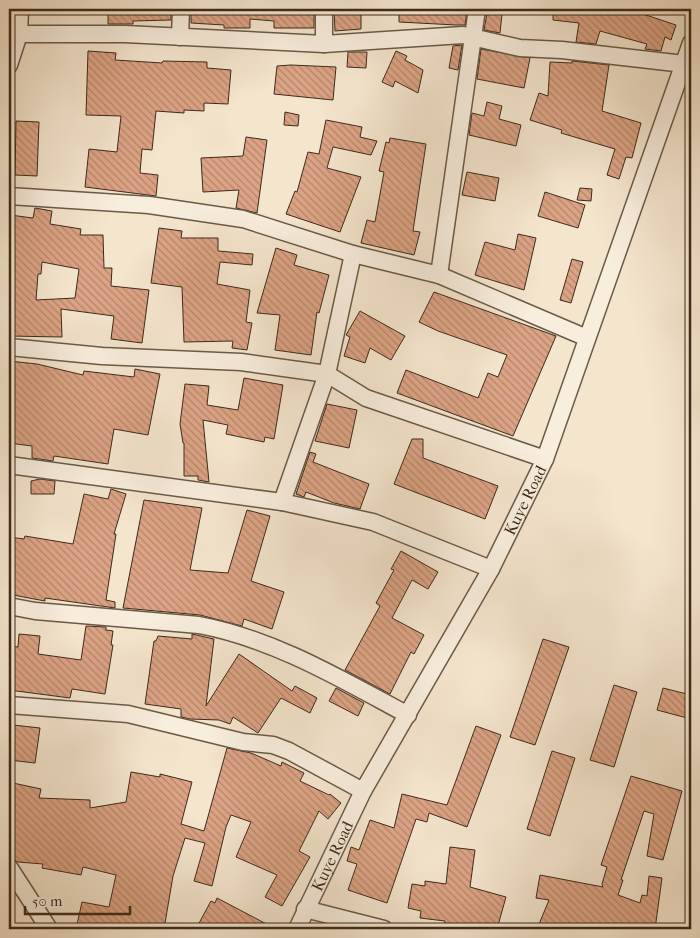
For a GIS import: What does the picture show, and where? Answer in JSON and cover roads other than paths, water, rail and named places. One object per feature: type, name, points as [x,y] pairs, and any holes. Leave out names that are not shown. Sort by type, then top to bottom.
[{"type":"street","points":[[9,65],[19,34],[20,9]]},
{"type":"street","points":[[180,37],[181,9]]},
{"type":"street","points":[[324,9],[324,44]]},
{"type":"street","points":[[439,275],[477,9]]},
{"type":"street","points":[[19,34],[180,37],[324,44],[463,35],[520,48],[562,50],[684,64]]},
{"type":"street","name":"Kuye Road","points":[[297,929],[363,791],[491,569],[544,460],[691,43]]},
{"type":"street","points":[[9,196],[149,205],[243,219],[353,254],[439,275],[587,338]]},
{"type":"street","points":[[282,502],[327,374],[353,254]]},
{"type":"street","points":[[9,347],[102,356],[241,362],[327,374],[366,398],[544,460]]},
{"type":"street","points":[[9,465],[282,502],[373,522],[491,569]]},
{"type":"street","points":[[9,606],[35,611],[199,625],[222,630],[315,665],[408,715]]},
{"type":"street","points":[[9,705],[128,714],[243,742],[273,745],[289,751],[363,791]]},
{"type":"street","points":[[9,867],[49,929]]},
{"type":"street","points":[[305,909],[384,929]]}]
